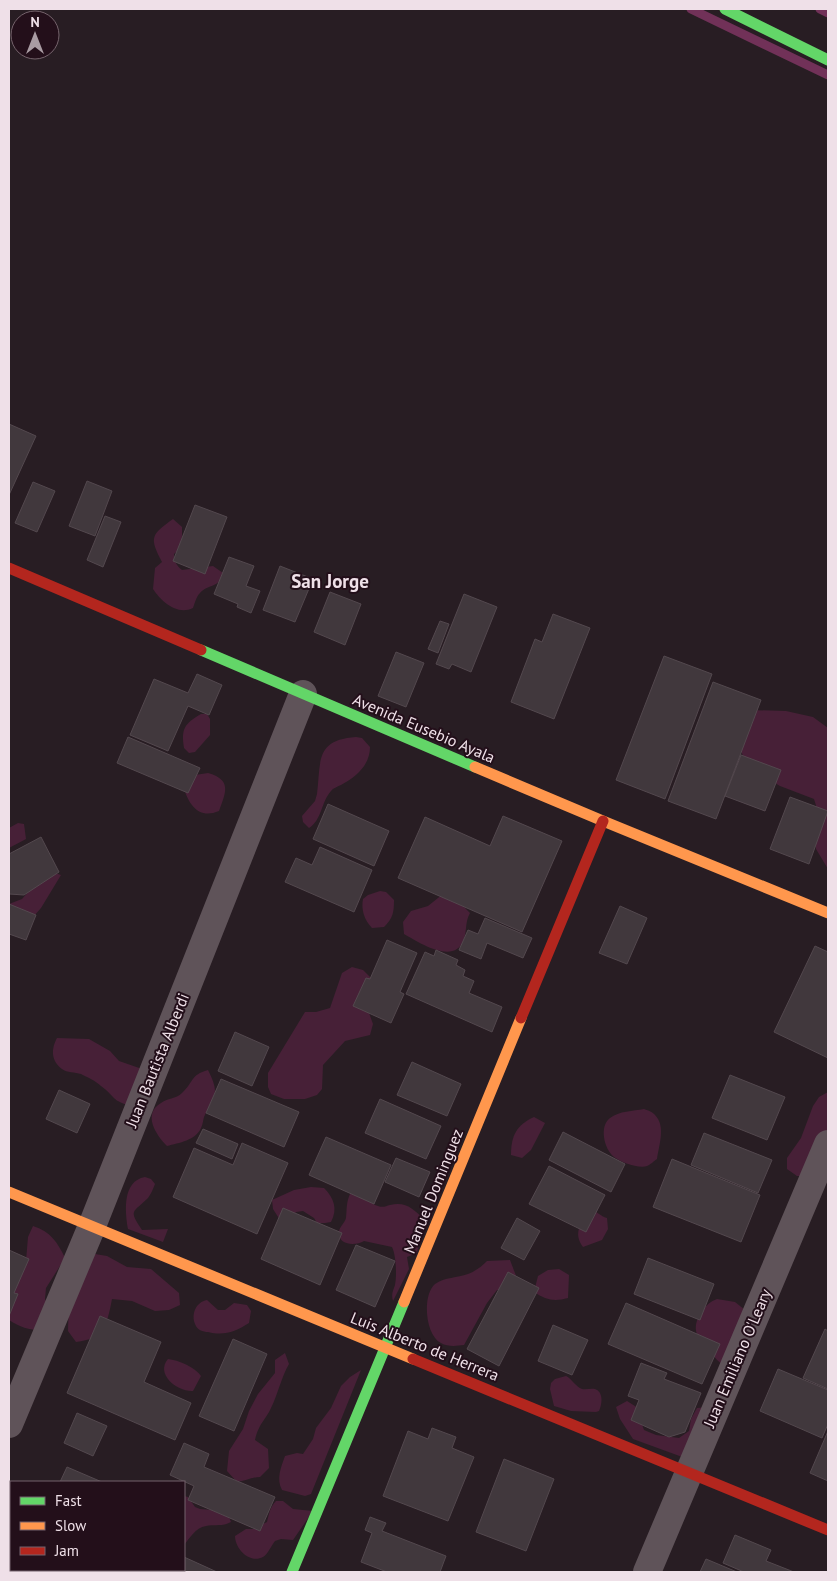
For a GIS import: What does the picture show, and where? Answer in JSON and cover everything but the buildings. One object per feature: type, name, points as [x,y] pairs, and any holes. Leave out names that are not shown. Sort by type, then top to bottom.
[{"type":"street","points":[[725,9],[828,60]]},
{"type":"street","name":"Avenida Eusebio Ayala","points":[[11,575],[303,694],[828,914]]},
{"type":"street","name":"Juan Bautista Alberdi","points":[[9,1424],[92,1226],[303,694]]},
{"type":"street","name":"Manuel Dominguez","points":[[292,1572],[603,821]]},
{"type":"street","name":"Juan Emiliano O'Leary","points":[[647,1572],[828,1144]]},
{"type":"street","name":"Luis Alberto de Herrera","points":[[9,1192],[828,1530]]},
{"type":"shaded area","points":[[173,519],[182,527],[179,549],[174,554],[178,566],[182,570],[213,566],[223,573],[216,584],[200,593],[193,608],[187,610],[175,609],[170,606],[153,589],[155,568],[162,562],[155,547],[154,537],[160,529]]},
{"type":"shaded area","points":[[748,710],[786,711],[813,717],[828,728],[828,869],[816,849],[815,837],[818,812],[814,799],[780,786],[770,780],[743,756],[739,745]]},
{"type":"shaded area","points":[[201,714],[207,714],[210,719],[210,735],[195,752],[189,753],[184,748],[183,736],[185,728],[187,724]]},
{"type":"shaded area","points":[[356,737],[362,738],[370,747],[365,765],[347,782],[332,790],[325,800],[317,820],[309,828],[303,822],[302,816],[315,801],[320,762],[323,754],[333,743]]},
{"type":"shaded area","points":[[208,773],[221,779],[225,788],[224,798],[219,811],[212,813],[197,810],[189,801],[184,789],[195,775]]},
{"type":"shaded area","points":[[18,823],[24,824],[26,839],[9,848],[9,828]]},
{"type":"shaded area","points":[[55,873],[61,875],[41,908],[33,917],[15,915],[9,910],[9,904],[22,899],[39,880]]},
{"type":"shaded area","points":[[380,891],[386,892],[394,900],[393,911],[391,918],[384,927],[372,928],[364,914],[362,907],[363,899]]},
{"type":"shaded area","points":[[443,894],[463,903],[470,913],[464,939],[459,947],[453,951],[445,952],[428,947],[404,934],[403,922],[411,911],[428,906]]},
{"type":"shaded area","points":[[352,967],[363,970],[371,978],[369,1013],[373,1024],[370,1035],[345,1041],[323,1065],[322,1089],[317,1095],[305,1099],[284,1099],[271,1094],[268,1087],[268,1073],[305,1012],[316,1012],[330,1008],[342,973]]},
{"type":"shaded area","points":[[57,1038],[89,1039],[110,1051],[119,1061],[145,1070],[132,1106],[117,1100],[97,1082],[58,1066],[53,1055]]},
{"type":"shaded area","points":[[208,1070],[214,1084],[215,1094],[199,1132],[182,1142],[167,1146],[155,1130],[152,1113],[163,1101],[182,1093],[198,1074]]},
{"type":"shaded area","points":[[828,1092],[828,1142],[810,1176],[797,1176],[787,1169],[787,1158],[801,1138],[813,1106],[819,1097]]},
{"type":"shaded area","points":[[644,1109],[653,1113],[658,1119],[661,1136],[657,1159],[647,1166],[639,1167],[614,1157],[605,1143],[604,1132],[610,1118],[618,1114]]},
{"type":"shaded area","points":[[534,1117],[545,1123],[531,1150],[522,1158],[511,1155],[512,1142],[519,1127]]},
{"type":"shaded area","points":[[145,1177],[151,1179],[155,1184],[149,1196],[136,1209],[134,1215],[142,1230],[168,1229],[163,1242],[128,1229],[126,1206],[129,1191],[132,1184]]},
{"type":"shaded area","points":[[311,1187],[324,1188],[330,1196],[334,1204],[331,1222],[317,1223],[314,1218],[303,1211],[296,1212],[290,1220],[280,1220],[273,1209],[272,1200],[294,1190]]},
{"type":"shaded area","points":[[355,1193],[380,1207],[396,1204],[405,1205],[413,1209],[424,1219],[417,1253],[407,1257],[409,1269],[393,1301],[392,1294],[396,1271],[392,1247],[364,1241],[357,1244],[348,1244],[339,1237],[339,1230],[346,1218],[350,1194]]},
{"type":"shaded area","points":[[592,1210],[607,1218],[608,1229],[602,1240],[583,1247],[578,1232]]},
{"type":"shaded area","points":[[33,1226],[53,1238],[65,1258],[46,1288],[45,1299],[50,1310],[42,1330],[24,1328],[9,1320],[9,1301],[26,1261],[28,1237]]},
{"type":"shaded area","points":[[95,1254],[107,1256],[127,1267],[151,1269],[179,1293],[180,1305],[169,1310],[155,1311],[132,1301],[112,1299],[103,1329],[93,1338],[76,1342],[68,1331],[69,1294]]},
{"type":"shaded area","points":[[510,1260],[518,1281],[509,1290],[497,1290],[487,1303],[464,1345],[446,1345],[436,1339],[431,1332],[427,1315],[428,1297],[435,1284],[471,1273],[487,1261]]},
{"type":"shaded area","points":[[559,1269],[569,1275],[568,1298],[550,1300],[534,1292],[538,1276],[548,1270]]},
{"type":"shaded area","points":[[717,1299],[735,1302],[745,1310],[726,1366],[715,1357],[698,1336],[696,1329],[698,1318],[704,1308]]},
{"type":"shaded area","points":[[207,1300],[218,1310],[225,1310],[234,1303],[247,1305],[251,1311],[249,1323],[234,1331],[224,1333],[200,1330],[195,1324],[194,1313],[200,1303]]},
{"type":"shaded area","points":[[285,1353],[289,1364],[255,1440],[268,1449],[269,1468],[260,1477],[237,1482],[227,1471],[229,1451],[243,1429],[249,1411],[258,1394],[275,1373],[275,1360]]},
{"type":"shaded area","points":[[168,1359],[186,1364],[201,1376],[193,1391],[181,1389],[166,1376],[164,1370]]},
{"type":"shaded area","points":[[361,1370],[311,1494],[305,1496],[282,1490],[279,1477],[285,1456],[297,1453],[303,1454],[313,1439],[316,1428],[331,1408],[341,1386]]},
{"type":"shaded area","points":[[566,1376],[582,1389],[593,1389],[600,1393],[602,1399],[599,1411],[571,1411],[554,1406],[550,1389],[551,1383],[555,1379]]},
{"type":"shaded area","points":[[627,1401],[638,1408],[644,1430],[656,1435],[679,1438],[689,1431],[691,1419],[697,1408],[708,1407],[685,1458],[633,1439],[620,1419],[616,1407]]},
{"type":"shaded area","points":[[185,1496],[188,1497],[195,1507],[213,1510],[229,1517],[231,1522],[202,1527],[185,1544]]},
{"type":"shaded area","points":[[276,1501],[283,1501],[293,1509],[313,1511],[293,1540],[281,1539],[275,1541],[263,1557],[253,1559],[248,1557],[240,1550],[235,1536],[246,1529],[253,1529],[267,1522],[271,1508]]},
{"type":"waterway","points":[[691,9],[828,75]]},
{"type":"waterway","points":[[820,9],[828,13]]},
{"type":"traffic: fast","points":[[725,9],[828,60]]},
{"type":"traffic: fast","points":[[201,650],[475,767]]},
{"type":"traffic: fast","points":[[292,1572],[404,1302]]},
{"type":"traffic: slow","points":[[475,767],[828,913]]},
{"type":"traffic: slow","points":[[404,1302],[521,1018]]},
{"type":"traffic: slow","points":[[9,1192],[413,1359]]},
{"type":"traffic: jam","points":[[9,568],[201,650]]},
{"type":"traffic: jam","points":[[521,1018],[603,821]]},
{"type":"traffic: jam","points":[[413,1359],[828,1530]]},
{"type":"district","name":"San Jorge","points":[[330,581]]}]
